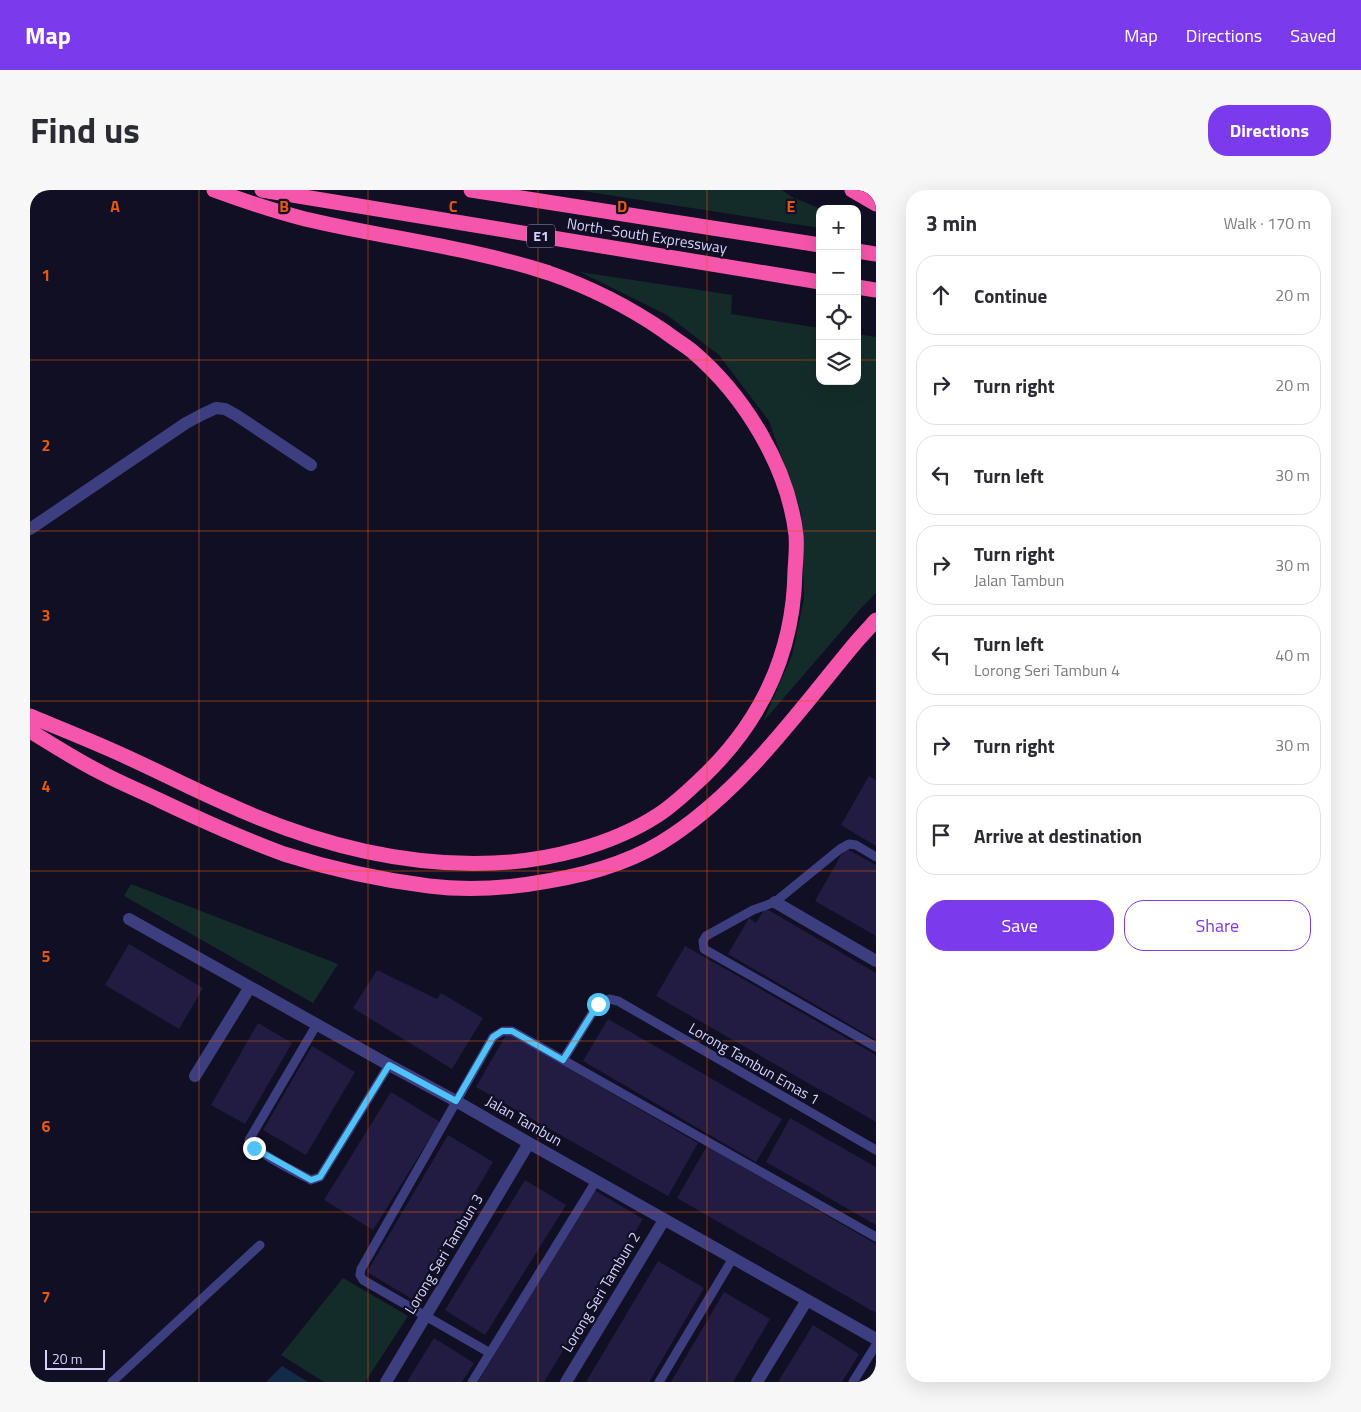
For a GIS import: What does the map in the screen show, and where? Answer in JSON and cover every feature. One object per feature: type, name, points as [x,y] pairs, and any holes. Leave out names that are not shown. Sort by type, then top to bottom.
[{"type":"highway","points":[[30,716],[115,751],[230,806],[339,845],[380,855],[461,863],[498,864],[546,857],[592,846],[621,835],[657,816],[682,797],[730,750],[763,700],[781,660],[795,597],[796,536],[786,492],[769,450],[742,403],[719,377],[690,350],[643,317],[601,295],[550,274],[490,257],[302,218],[214,190]]},
{"type":"highway","name":"North–South Expressway","points":[[262,190],[816,281]]},
{"type":"highway","name":"North–South Expressway","points":[[471,190],[816,244]]},
{"type":"highway","points":[[852,190],[876,204]]},
{"type":"highway","points":[[861,252],[876,254]]},
{"type":"highway","points":[[861,288],[876,290]]},
{"type":"highway","points":[[30,731],[101,772],[192,816],[284,853],[349,872],[430,886],[459,888],[526,885],[596,871],[649,850],[673,836],[737,783],[876,620]]},
{"type":"street","points":[[30,529],[186,423],[216,408],[225,409],[236,415],[311,464]]},
{"type":"street","points":[[775,902],[876,961]]},
{"type":"street","name":"Jalan Tambun","points":[[129,919],[456,1101],[876,1339]]},
{"type":"street","points":[[195,1076],[250,987]]},
{"type":"street","name":"Lorong Seri Tambun 3","points":[[386,1382],[528,1143]]},
{"type":"street","name":"Lorong Seri Tambun 2","points":[[566,1382],[664,1220]]},
{"type":"street","points":[[757,1382],[807,1300]]},
{"type":"lane","points":[[876,857],[856,845],[848,844],[775,902],[753,910],[706,936],[703,941],[704,949],[876,1047]]},
{"type":"lane","name":"Lorong Tambun Emas 1","points":[[563,1060],[598,1004],[608,999],[618,1001],[876,1150]]},
{"type":"lane","points":[[317,1024],[253,1130],[249,1140],[254,1148],[311,1180],[320,1177],[389,1065]]},
{"type":"lane","points":[[490,1353],[363,1280],[360,1275],[361,1269],[493,1037],[502,1031],[512,1031],[876,1237]]},
{"type":"lane","points":[[472,1382],[596,1181]]},
{"type":"lane","points":[[112,1382],[260,1245]]},
{"type":"lane","points":[[659,1382],[733,1258]]},
{"type":"lane","points":[[853,1382],[876,1345]]},
{"type":"green space","points":[[576,190],[782,190],[792,197],[816,207],[816,227]]},
{"type":"green space","points":[[580,272],[732,295],[731,314],[816,327],[816,385],[861,385],[861,335],[876,337],[876,593],[763,722],[792,655],[804,599],[801,512],[769,421],[719,355],[667,315]]},
{"type":"green space","points":[[131,884],[338,964],[313,1003],[124,896]]},
{"type":"green space","points":[[343,1278],[408,1316],[365,1382],[324,1382],[281,1355]]},
{"type":"water","points":[[282,1366],[308,1382],[266,1382]]},
{"type":"building","points":[[869,776],[876,780],[876,846],[841,825]]},
{"type":"building","points":[[845,848],[876,865],[876,936],[815,901]]},
{"type":"building","points":[[765,908],[876,973],[876,1040],[728,954],[749,918],[756,923]]},
{"type":"building","points":[[129,944],[203,988],[179,1029],[105,985]]},
{"type":"building","points":[[685,946],[876,1055],[876,1122],[656,996]]},
{"type":"building","points":[[377,970],[437,999],[441,993],[483,1018],[452,1069],[353,1008]]},
{"type":"building","points":[[608,1019],[782,1119],[756,1162],[583,1061]]},
{"type":"building","points":[[258,1023],[292,1043],[245,1124],[211,1105]]},
{"type":"building","points":[[507,1033],[698,1143],[668,1196],[476,1087]]},
{"type":"building","points":[[312,1046],[355,1072],[306,1155],[263,1130]]},
{"type":"building","points":[[391,1092],[440,1122],[373,1230],[324,1200]]},
{"type":"building","points":[[790,1118],[876,1167],[876,1225],[766,1162]]},
{"type":"building","points":[[448,1135],[493,1162],[412,1299],[367,1272]]},
{"type":"building","points":[[707,1146],[876,1244],[876,1313],[677,1198]]},
{"type":"building","points":[[525,1180],[566,1205],[485,1335],[445,1310]]},
{"type":"building","points":[[594,1190],[643,1219],[544,1382],[478,1382]]},
{"type":"building","points":[[658,1261],[704,1288],[649,1382],[586,1382]]},
{"type":"building","points":[[724,1292],[770,1319],[733,1382],[671,1382]]},
{"type":"building","points":[[813,1325],[859,1354],[842,1382],[778,1382]]},
{"type":"building","points":[[434,1338],[474,1363],[462,1382],[407,1382]]},
{"type":"route","points":[[254,1148],[311,1180],[320,1177],[389,1065],[456,1101],[493,1037],[502,1031],[512,1031],[563,1060],[598,1004]]}]
